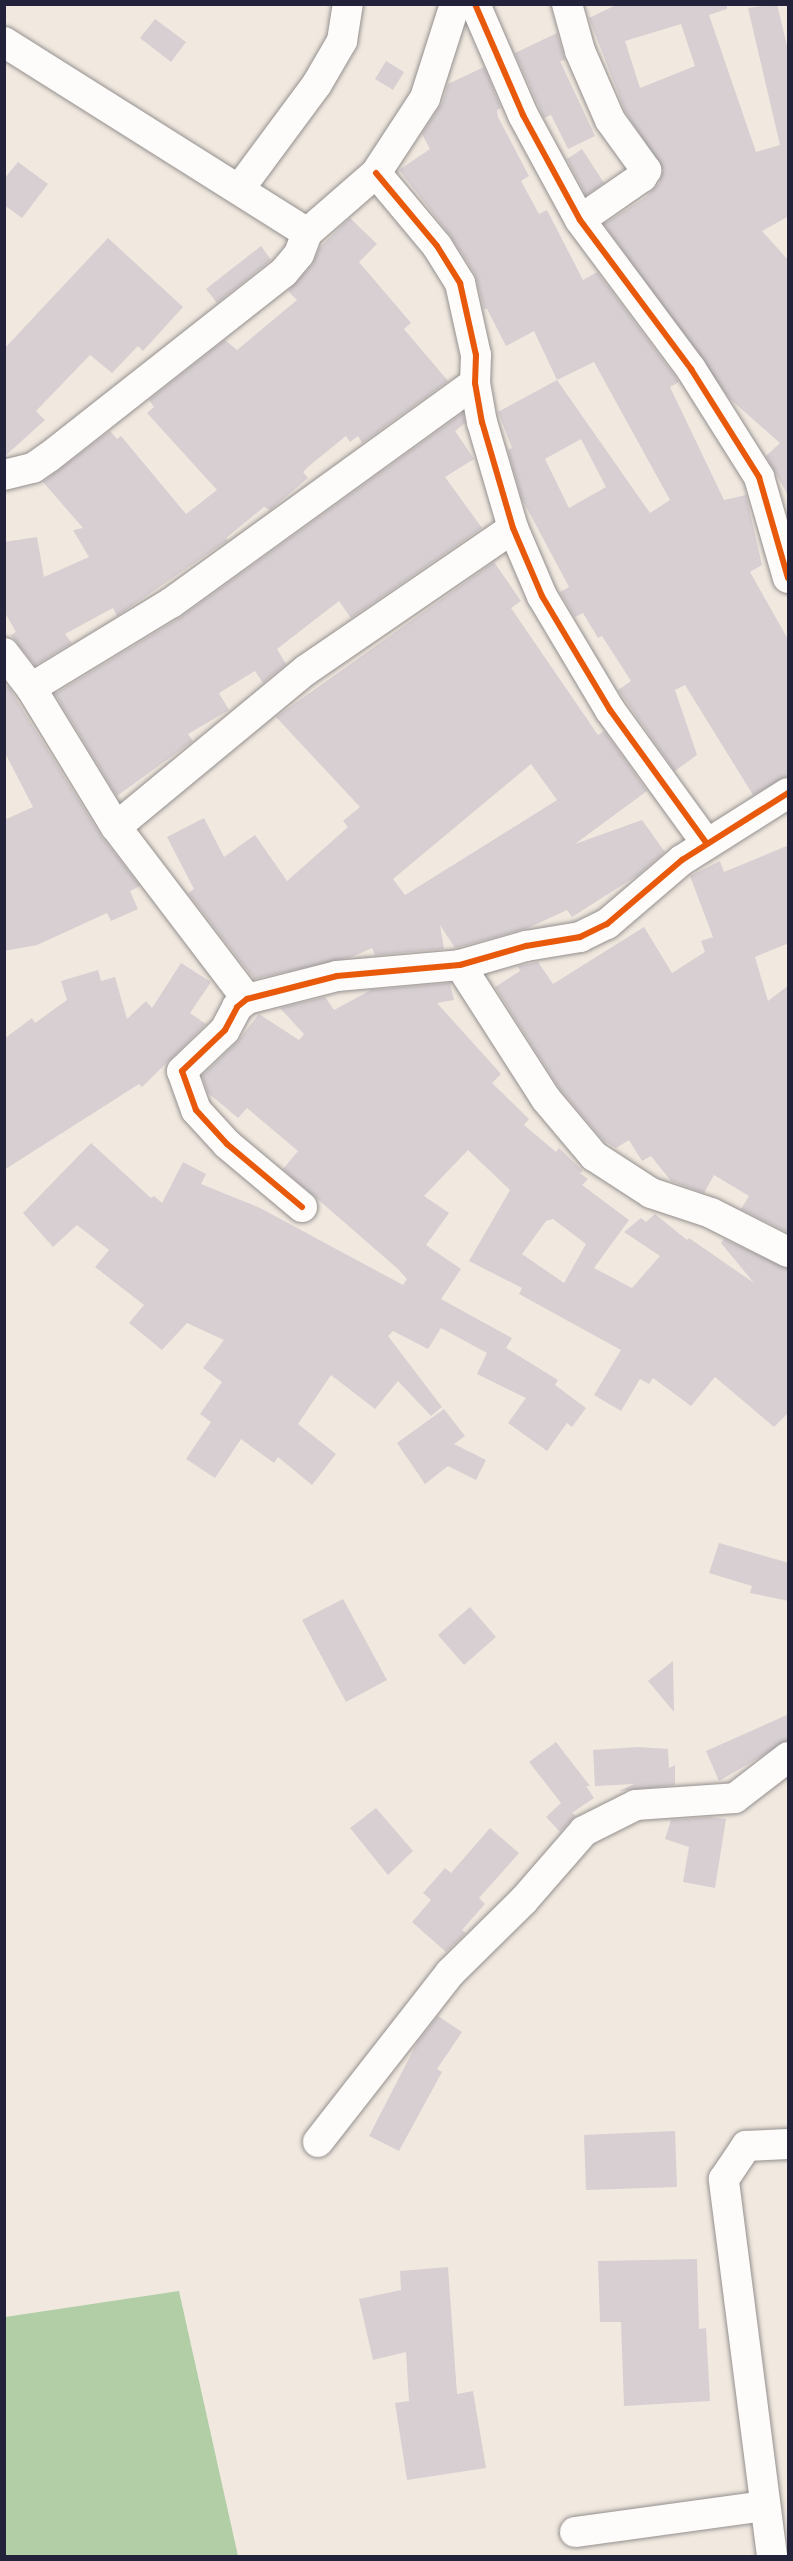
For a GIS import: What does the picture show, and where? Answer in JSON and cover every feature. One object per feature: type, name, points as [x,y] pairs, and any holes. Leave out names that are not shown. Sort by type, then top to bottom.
[{"type":"street","points":[[240,188],[342,41],[348,4]]},
{"type":"street","points":[[4,475],[33,468],[50,457],[284,272],[299,254],[307,233],[376,172],[425,98],[455,4]]},
{"type":"street","points":[[475,4],[523,115],[580,220],[691,369],[759,477],[789,578]]},
{"type":"street","points":[[567,4],[580,51],[610,120],[645,170],[642,177],[580,220]]},
{"type":"street","points":[[4,42],[240,188],[307,233]]},
{"type":"street","points":[[376,172],[437,246],[460,283],[476,355],[475,382],[482,422],[513,528],[542,596],[573,653],[707,844]]},
{"type":"street","points":[[31,688],[171,603],[475,382]]},
{"type":"street","points":[[116,827],[306,670],[513,528]]},
{"type":"street","points":[[4,653],[31,688],[116,827],[247,999]]},
{"type":"street","points":[[302,1207],[227,1144],[196,1110],[182,1071],[225,1030],[237,1007],[247,999],[338,976],[460,965],[526,946],[580,937],[607,924],[682,860],[789,793]]},
{"type":"street","points":[[460,965],[546,1099],[594,1156],[651,1193],[711,1213],[789,1252]]},
{"type":"street","points":[[318,2142],[450,1973],[524,1899],[584,1831],[636,1805],[735,1798],[789,1757]]},
{"type":"street","points":[[772,2556],[724,2179],[746,2146],[789,2144]]},
{"type":"street","points":[[574,2532],[765,2506]]},
{"type":"green space","points":[[179,2291],[238,2556],[5,2556],[5,2317]]},
{"type":"building","points":[[618,4],[727,4],[727,9],[709,15],[756,152],[780,145],[748,8],[777,4],[789,54],[789,216],[762,231],[789,261],[789,497],[766,456],[780,443],[730,399],[604,224],[646,197],[659,183],[663,170],[625,111],[589,18]],"holes":[[[681,24],[695,66],[640,88],[625,41]]]},
{"type":"building","points":[[155,19],[186,42],[171,62],[140,38]]},
{"type":"building","points":[[557,33],[565,60],[560,61],[595,136],[568,149],[551,115],[544,118],[515,53]]},
{"type":"building","points":[[386,61],[404,72],[393,90],[375,79]]},
{"type":"building","points":[[484,67],[501,108],[497,110],[498,117],[529,176],[521,181],[539,214],[547,210],[583,280],[597,272],[679,382],[670,387],[724,500],[746,495],[762,565],[750,572],[789,641],[789,775],[753,795],[685,685],[675,690],[697,755],[675,771],[618,690],[631,681],[602,636],[598,638],[583,613],[575,617],[560,592],[569,587],[522,499],[508,450],[512,448],[498,412],[557,380],[534,331],[506,346],[487,309],[484,309],[475,274],[450,235],[399,170],[430,149],[422,134],[442,103],[448,84]],"holes":[[[594,362],[670,500],[650,513],[557,380]],[[581,439],[606,487],[569,508],[545,459]]]},
{"type":"building","points":[[582,149],[604,183],[586,195],[567,159]]},
{"type":"building","points":[[18,162],[48,184],[22,218],[4,205],[4,179]]},
{"type":"building","points":[[350,218],[377,244],[359,262],[411,323],[404,329],[448,381],[362,443],[358,436],[350,442],[346,436],[309,466],[303,472],[308,478],[270,510],[264,507],[226,538],[228,540],[117,616],[113,608],[65,634],[72,643],[35,665],[11,635],[16,632],[4,611],[4,542],[37,537],[44,577],[89,557],[73,530],[83,528],[43,482],[110,431],[117,439],[121,436],[186,514],[217,490],[147,413],[154,407],[149,400],[225,340],[237,350],[297,300],[288,291],[312,265],[320,247]]},
{"type":"building","points":[[108,238],[183,307],[143,351],[138,346],[112,373],[90,355],[36,411],[45,420],[4,457],[4,349]]},
{"type":"building","points":[[261,246],[271,260],[217,303],[206,289]]},
{"type":"building","points":[[463,413],[465,423],[455,431],[474,459],[445,477],[482,528],[351,618],[339,601],[277,649],[286,664],[263,683],[255,671],[219,693],[229,710],[188,734],[193,741],[117,796],[55,694],[181,617]]},
{"type":"building","points":[[494,562],[521,601],[511,608],[598,735],[604,731],[647,791],[575,844],[642,820],[665,852],[638,875],[572,917],[567,910],[528,928],[455,948],[440,925],[444,949],[375,955],[372,948],[352,957],[254,979],[188,893],[194,889],[167,837],[204,818],[224,857],[255,835],[287,881],[348,827],[343,821],[360,807],[276,717]],"holes":[[[531,764],[557,800],[405,895],[393,879]]]},
{"type":"building","points":[[8,686],[101,836],[140,886],[130,891],[138,909],[111,921],[107,913],[37,945],[4,951],[4,820],[33,807],[4,751],[4,688]]},
{"type":"building","points":[[789,845],[789,943],[755,957],[768,1001],[789,985],[789,1233],[741,1209],[749,1196],[714,1175],[704,1193],[671,1181],[651,1156],[642,1161],[629,1140],[616,1148],[604,1141],[560,1089],[495,987],[520,971],[518,966],[538,962],[553,984],[644,927],[672,973],[705,952],[701,941],[713,937],[690,876],[720,861],[724,872]]},
{"type":"building","points":[[181,963],[211,982],[190,1013],[206,1024],[142,1087],[139,1084],[4,1170],[4,1039],[32,1018],[35,1023],[67,1000],[61,981],[98,970],[101,981],[115,977],[127,1019],[146,1001],[152,1008]]},
{"type":"building","points":[[450,983],[454,1000],[437,1003],[501,1074],[492,1083],[529,1119],[524,1125],[556,1152],[559,1148],[583,1171],[580,1173],[588,1179],[582,1185],[629,1220],[594,1268],[632,1288],[660,1256],[624,1232],[641,1218],[646,1222],[655,1214],[687,1240],[689,1238],[754,1283],[721,1243],[724,1239],[789,1269],[789,1412],[774,1427],[715,1377],[691,1406],[653,1378],[649,1384],[640,1379],[621,1411],[594,1395],[621,1350],[519,1294],[522,1288],[469,1261],[510,1190],[468,1150],[424,1196],[449,1213],[426,1245],[461,1269],[441,1299],[512,1338],[506,1348],[558,1380],[555,1385],[586,1408],[572,1427],[567,1423],[547,1451],[508,1423],[526,1398],[477,1374],[487,1353],[441,1328],[428,1349],[393,1331],[388,1336],[442,1407],[431,1416],[398,1381],[375,1409],[331,1375],[298,1424],[336,1454],[312,1485],[278,1457],[274,1463],[241,1439],[215,1478],[186,1459],[211,1422],[200,1414],[222,1382],[203,1368],[224,1340],[187,1323],[162,1350],[129,1323],[144,1305],[95,1267],[109,1250],[77,1225],[53,1247],[23,1213],[91,1143],[151,1198],[154,1196],[162,1203],[183,1162],[206,1174],[201,1184],[260,1208],[403,1285],[407,1279],[398,1269],[283,1169],[298,1151],[247,1108],[238,1118],[208,1093],[202,1076],[237,1042],[259,1014],[299,1040],[304,1034],[280,1008],[325,997],[334,1010],[371,990]],"holes":[[[553,1219],[586,1244],[564,1283],[522,1254],[546,1221]]]},
{"type":"building","points":[[444,1409],[465,1436],[454,1444],[486,1460],[476,1480],[448,1466],[425,1484],[397,1443]]},
{"type":"building","points":[[719,1543],[789,1563],[789,1601],[750,1593],[752,1586],[709,1573]]},
{"type":"building","points":[[343,1599],[387,1680],[346,1702],[302,1620]]},
{"type":"building","points":[[470,1607],[496,1637],[464,1665],[438,1635]]},
{"type":"building","points":[[673,1661],[674,1712],[648,1681]]},
{"type":"building","points":[[789,1714],[789,1740],[719,1781],[706,1751]]},
{"type":"building","points":[[556,1742],[590,1786],[586,1786],[594,1798],[572,1813],[576,1816],[560,1832],[546,1817],[561,1803],[529,1762]]},
{"type":"building","points":[[638,1747],[668,1749],[669,1768],[675,1765],[675,1785],[619,1791],[634,1784],[595,1786],[593,1750]]},
{"type":"building","points":[[376,1808],[413,1851],[388,1875],[350,1828]]},
{"type":"building","points":[[711,1817],[726,1819],[715,1888],[683,1882],[689,1847],[665,1839],[671,1820]]},
{"type":"building","points":[[490,1828],[519,1853],[479,1898],[485,1904],[462,1930],[466,1933],[446,1952],[412,1922],[431,1900],[423,1893],[445,1868],[451,1873]]},
{"type":"building","points":[[438,2016],[462,2032],[437,2069],[442,2072],[399,2151],[369,2136],[417,2043]]},
{"type":"building","points":[[675,2131],[677,2187],[586,2190],[584,2135]]},
{"type":"building","points":[[697,2259],[699,2329],[706,2328],[710,2401],[624,2406],[621,2322],[600,2322],[598,2261]]},
{"type":"building","points":[[448,2267],[457,2394],[473,2391],[486,2468],[407,2480],[395,2403],[409,2401],[406,2352],[373,2360],[359,2299],[401,2290],[400,2271]]},
{"type":"cycle path","points":[[475,4],[523,115],[580,220],[691,369],[759,477],[788,578]]},
{"type":"cycle path","points":[[376,173],[437,246],[460,283],[476,355],[475,383],[482,422],[513,528],[542,596],[610,710],[707,844]]},
{"type":"cycle path","points":[[302,1207],[227,1144],[196,1110],[182,1071],[225,1030],[237,1007],[247,999],[337,976],[460,965],[526,946],[580,937],[607,924],[682,860],[788,793]]}]
